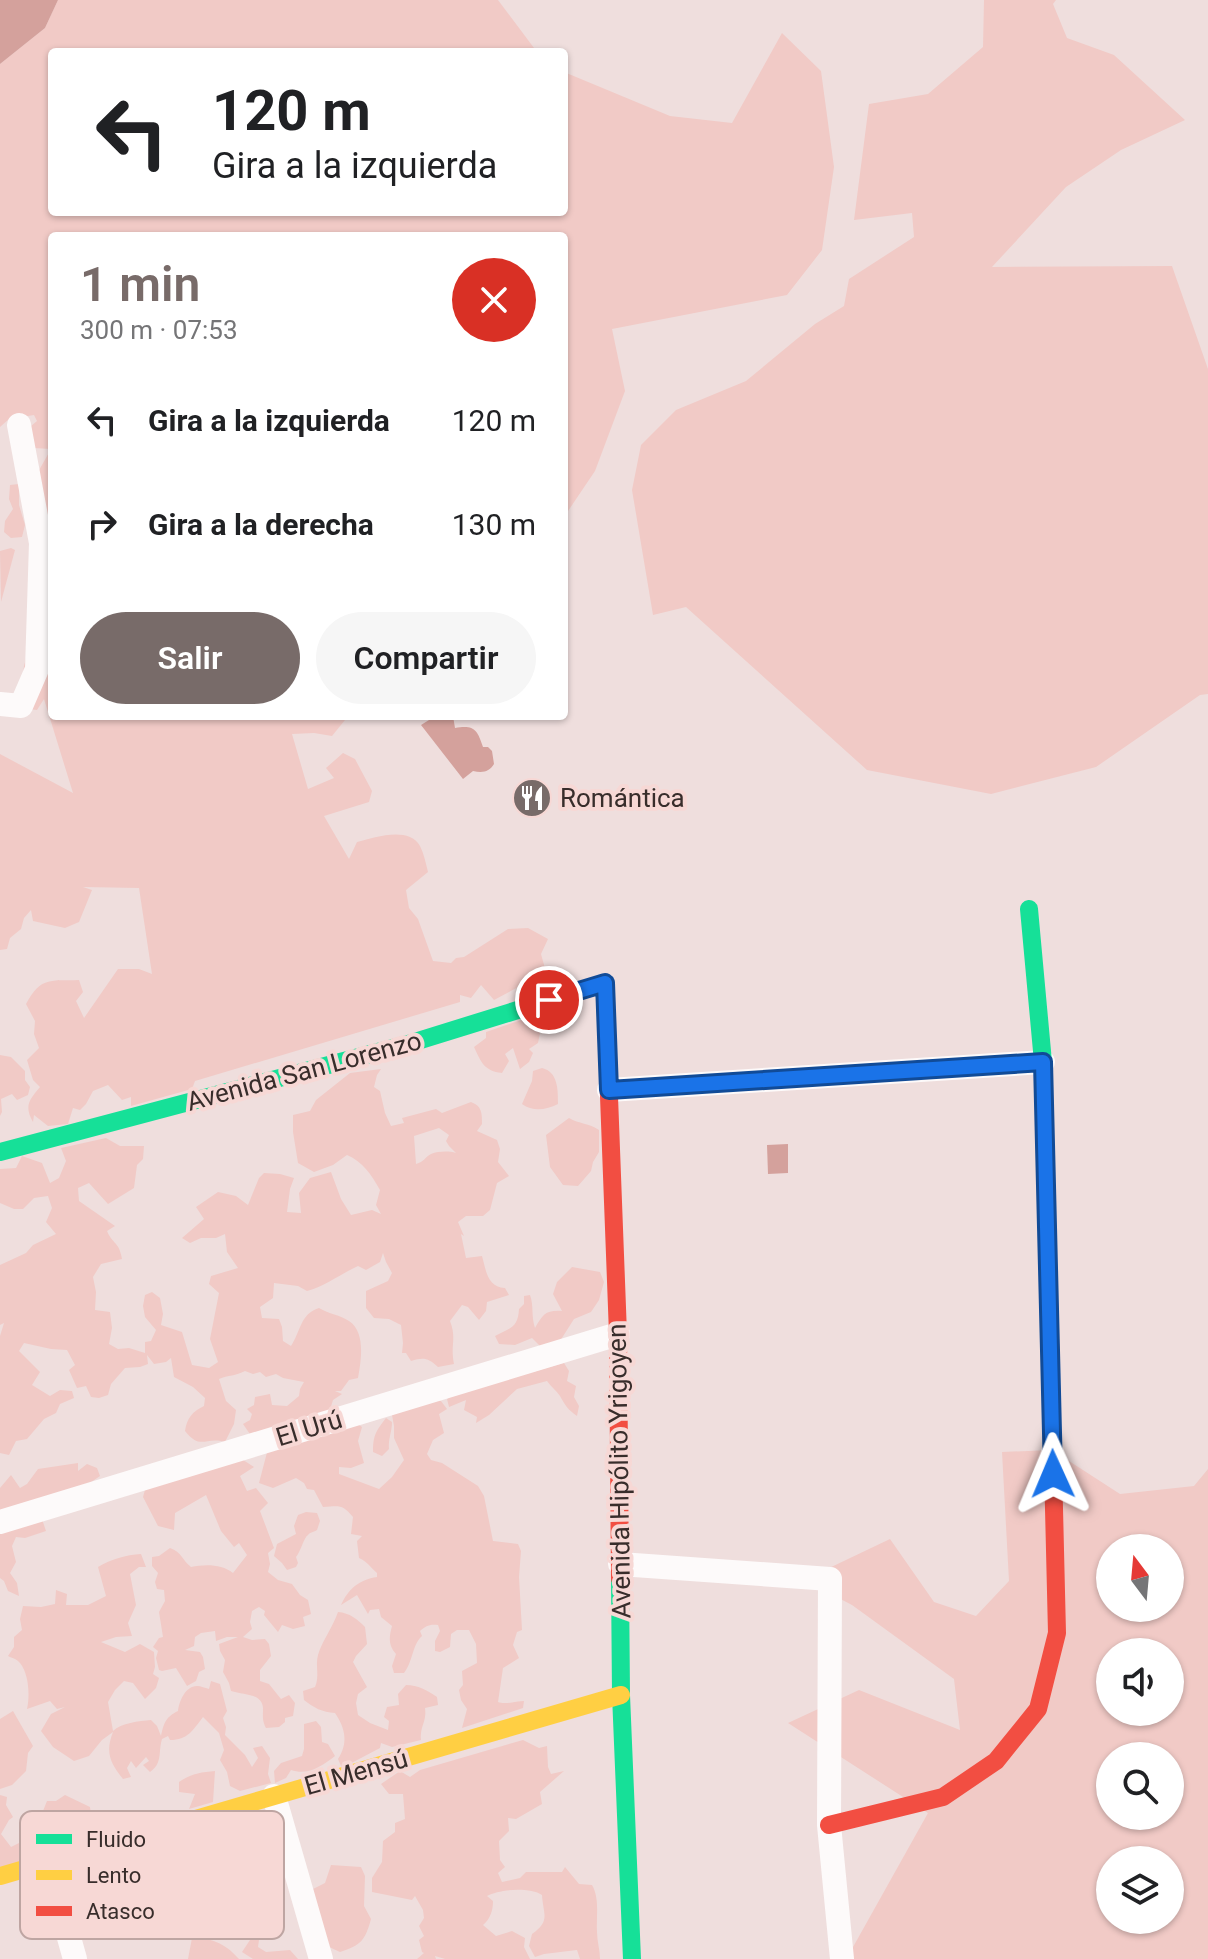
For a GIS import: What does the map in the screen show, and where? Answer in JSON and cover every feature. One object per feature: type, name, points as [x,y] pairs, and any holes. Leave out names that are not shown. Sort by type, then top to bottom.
[{"type":"street","points":[[0,704],[21,706],[37,669],[41,543],[19,425]]},
{"type":"street","points":[[829,1825],[943,1797],[996,1761],[1038,1709],[1057,1633],[1043,1062],[1029,909]]},
{"type":"street","name":"Avenida Hipólito Yrigoyen","points":[[605,983],[618,1334],[621,1695],[632,1959]]},
{"type":"street","name":"Avenida San Lorenzo","points":[[0,1152],[408,1044],[605,983]]},
{"type":"street","points":[[609,1090],[1043,1062]]},
{"type":"street","name":"El Urú","points":[[0,1522],[618,1334]]},
{"type":"street","points":[[620,1564],[830,1579],[829,1825],[842,1959]]},
{"type":"street","name":"El Mensú","points":[[223,1811],[621,1695]]},
{"type":"street","points":[[274,1796],[278,1811]]},
{"type":"street","points":[[284,1831],[321,1959]]},
{"type":"street","name":"El Mensú","points":[[0,1876],[20,1871]]},
{"type":"street","points":[[69,1939],[75,1959]]},
{"type":"shaded area","points":[[0,0],[58,0],[45,28],[0,64]]},
{"type":"shaded area","points":[[58,0],[498,0],[534,48],[48,48],[48,216],[568,216],[568,74],[670,116],[732,123],[782,33],[821,71],[834,167],[822,250],[787,295],[612,329],[625,391],[595,471],[568,511],[568,232],[48,232],[48,449],[34,448],[25,431],[37,421],[34,415],[9,419],[0,427],[0,64],[45,28]]},
{"type":"shaded area","points":[[984,0],[1056,0],[1053,4],[1067,38],[1114,55],[1185,120],[1121,150],[1066,187],[992,267],[1172,266],[1208,369],[1208,694],[1200,695],[1096,767],[991,794],[867,770],[686,607],[653,615],[632,490],[641,445],[676,410],[746,381],[815,324],[844,306],[849,279],[914,237],[912,213],[854,220],[869,104],[928,94],[983,47]]},
{"type":"shaded area","points":[[48,454],[48,522],[38,472]]},
{"type":"shaded area","points":[[19,484],[19,505],[25,525],[22,537],[11,538],[4,532],[5,521],[13,509],[9,499],[10,485]]},
{"type":"shaded area","points":[[15,550],[1,602],[0,551]]},
{"type":"shaded area","points":[[48,579],[48,712],[44,699],[37,710],[29,709],[22,684]]},
{"type":"shaded area","points":[[50,720],[345,720],[332,736],[292,734],[308,789],[334,778],[326,768],[343,753],[355,759],[372,791],[369,802],[324,816],[349,859],[357,842],[391,835],[408,836],[415,840],[428,872],[406,890],[409,908],[418,919],[433,961],[451,963],[508,929],[528,928],[548,939],[541,954],[546,972],[494,1000],[481,985],[471,998],[460,995],[460,1002],[195,1081],[192,1089],[131,1106],[131,1097],[122,1100],[108,1085],[93,1091],[80,1110],[73,1108],[68,1124],[48,1126],[34,1115],[33,1122],[29,1103],[40,1087],[33,1080],[27,1060],[39,1048],[34,1034],[35,1021],[26,1004],[31,995],[48,982],[79,980],[83,992],[76,1001],[84,1018],[118,969],[139,969],[152,974],[139,888],[83,887],[92,890],[79,922],[65,928],[33,921],[31,910],[24,918],[21,929],[10,938],[7,949],[0,950],[0,754],[73,793]]},
{"type":"shaded area","points":[[429,720],[454,720],[455,728],[474,730],[483,747],[492,751],[494,764],[485,771],[473,771],[463,779],[421,725]]},
{"type":"shaded area","points":[[536,1015],[541,1028],[538,1043],[529,1049],[533,1053],[529,1062],[520,1069],[513,1048],[505,1054],[509,1061],[502,1073],[484,1065],[474,1047],[486,1038],[486,1032]]},
{"type":"shaded area","points":[[0,1055],[11,1057],[25,1071],[25,1080],[30,1087],[28,1095],[17,1100],[12,1094],[1,1099],[0,1116]]},
{"type":"shaded area","points":[[542,1068],[554,1077],[558,1104],[535,1109],[522,1104],[533,1071]]},
{"type":"shaded area","points":[[381,1069],[374,1087],[380,1091],[391,1126],[404,1123],[402,1118],[436,1109],[442,1113],[471,1102],[475,1104],[482,1116],[482,1124],[477,1131],[497,1140],[500,1149],[498,1162],[509,1176],[497,1183],[490,1210],[483,1216],[466,1216],[458,1222],[464,1236],[461,1234],[466,1258],[482,1256],[491,1281],[505,1288],[509,1295],[487,1302],[486,1311],[479,1320],[468,1307],[462,1305],[450,1321],[454,1364],[438,1367],[426,1359],[411,1361],[406,1353],[402,1353],[401,1325],[389,1319],[374,1318],[366,1308],[366,1291],[388,1281],[392,1273],[383,1253],[380,1262],[366,1270],[358,1266],[307,1291],[298,1286],[274,1283],[273,1298],[260,1307],[262,1318],[279,1319],[283,1341],[291,1346],[304,1319],[319,1308],[349,1321],[358,1332],[361,1347],[358,1378],[349,1380],[341,1391],[335,1391],[342,1394],[333,1400],[329,1413],[362,1427],[358,1441],[364,1463],[351,1468],[339,1467],[339,1474],[379,1489],[404,1460],[394,1438],[392,1415],[435,1399],[441,1401],[447,1409],[439,1414],[444,1433],[433,1440],[427,1454],[431,1460],[442,1463],[478,1486],[484,1496],[493,1541],[518,1544],[521,1551],[522,1630],[517,1632],[513,1645],[519,1658],[503,1668],[498,1702],[524,1701],[523,1708],[462,1728],[467,1709],[459,1690],[463,1685],[462,1671],[477,1663],[476,1644],[469,1630],[457,1630],[451,1634],[450,1647],[440,1652],[435,1651],[435,1641],[440,1631],[438,1625],[426,1627],[420,1631],[422,1636],[404,1673],[394,1673],[392,1666],[396,1654],[390,1641],[392,1626],[381,1617],[379,1609],[370,1610],[368,1614],[357,1595],[341,1605],[355,1586],[377,1577],[377,1573],[359,1558],[357,1541],[362,1536],[351,1534],[353,1517],[340,1507],[323,1507],[314,1490],[307,1489],[296,1478],[273,1488],[259,1483],[270,1441],[254,1440],[243,1424],[250,1420],[252,1414],[247,1409],[254,1405],[255,1397],[270,1394],[272,1405],[287,1406],[299,1396],[304,1382],[276,1374],[266,1377],[260,1372],[253,1374],[245,1371],[219,1379],[226,1401],[236,1410],[234,1424],[225,1442],[199,1442],[185,1431],[191,1416],[204,1406],[205,1398],[174,1377],[171,1358],[154,1364],[147,1355],[148,1364],[125,1368],[111,1384],[108,1395],[99,1398],[91,1397],[86,1386],[77,1388],[69,1370],[75,1365],[67,1350],[24,1343],[19,1351],[40,1372],[32,1385],[50,1396],[60,1390],[72,1391],[74,1398],[60,1404],[56,1413],[44,1419],[27,1439],[16,1441],[9,1455],[0,1453],[0,1336],[4,1323],[0,1325],[0,1265],[56,1234],[46,1222],[52,1208],[48,1196],[34,1198],[23,1209],[0,1203],[0,1169],[16,1168],[22,1156],[42,1163],[50,1183],[59,1178],[66,1161],[61,1148],[106,1138],[120,1146],[144,1146],[143,1159],[137,1165],[134,1188],[108,1204],[89,1183],[78,1188],[79,1201],[115,1226],[107,1231],[122,1259],[101,1264],[93,1277],[95,1310],[110,1312],[112,1328],[109,1344],[118,1349],[129,1348],[145,1353],[145,1342],[151,1341],[156,1330],[145,1317],[143,1306],[145,1295],[152,1292],[160,1298],[163,1314],[161,1325],[182,1332],[192,1365],[209,1368],[218,1362],[210,1339],[219,1293],[209,1284],[211,1276],[238,1268],[227,1252],[225,1234],[190,1243],[182,1238],[204,1219],[196,1207],[218,1192],[236,1196],[248,1205],[264,1173],[294,1178],[287,1212],[301,1213],[299,1193],[310,1178],[331,1172],[351,1215],[372,1210],[381,1214],[376,1205],[380,1190],[358,1161],[347,1155],[333,1165],[314,1172],[298,1163],[293,1115],[310,1111],[316,1100],[350,1073]],"holes":[[[439,1128],[449,1135],[446,1141],[456,1153],[434,1153],[416,1164],[414,1136]]]},
{"type":"shaded area","points":[[569,1118],[599,1130],[599,1152],[591,1171],[578,1186],[563,1185],[550,1167],[546,1135]]},
{"type":"shaded area","points":[[788,1144],[788,1173],[768,1174],[767,1145]]},
{"type":"shaded area","points":[[572,1267],[600,1272],[604,1282],[599,1300],[591,1312],[574,1319],[560,1341],[540,1346],[532,1338],[515,1345],[499,1344],[495,1336],[515,1324],[519,1309],[524,1304],[524,1296],[530,1295],[535,1328],[546,1314],[562,1311],[553,1294],[557,1282]]},
{"type":"shaded area","points":[[564,1363],[569,1371],[567,1381],[576,1386],[577,1416],[547,1381],[517,1389],[476,1423],[477,1417],[464,1410],[466,1400],[449,1407],[447,1399],[452,1395]]},
{"type":"shaded area","points":[[386,1418],[392,1426],[389,1449],[382,1456],[373,1452],[374,1441],[377,1430]]},
{"type":"shaded area","points":[[1052,1450],[1120,1494],[1194,1486],[1208,1469],[1208,1959],[848,1959],[928,1813],[788,1723],[859,1690],[960,1730],[954,1679],[852,1605],[804,1580],[890,1539],[934,1602],[976,1616],[1009,1581],[1002,1452]]},
{"type":"shaded area","points":[[237,1456],[254,1467],[240,1476],[247,1491],[256,1488],[268,1503],[260,1511],[274,1548],[268,1553],[268,1572],[278,1580],[292,1584],[308,1600],[311,1614],[303,1617],[305,1626],[293,1629],[282,1625],[278,1632],[259,1607],[252,1611],[252,1629],[243,1637],[265,1639],[269,1644],[271,1656],[260,1670],[260,1681],[269,1684],[281,1699],[289,1695],[295,1703],[293,1716],[285,1718],[279,1727],[266,1728],[259,1700],[231,1691],[223,1672],[225,1660],[219,1644],[238,1637],[216,1641],[215,1631],[195,1637],[194,1646],[185,1650],[200,1652],[205,1669],[199,1672],[196,1681],[187,1686],[176,1668],[159,1670],[158,1651],[153,1647],[163,1637],[159,1612],[165,1601],[164,1590],[157,1589],[155,1582],[158,1573],[152,1566],[152,1557],[170,1548],[191,1567],[213,1566],[233,1573],[247,1555],[239,1543],[234,1547],[221,1531],[206,1495],[175,1513],[174,1530],[158,1526],[143,1497],[146,1486]]},
{"type":"shaded area","points":[[78,1463],[78,1471],[87,1464],[97,1468],[100,1476],[41,1516],[46,1531],[25,1538],[16,1537],[12,1546],[16,1562],[10,1573],[17,1583],[19,1596],[8,1591],[0,1578],[0,1488],[11,1475],[20,1488],[38,1469]]},
{"type":"shaded area","points":[[317,1513],[320,1521],[317,1530],[305,1538],[296,1557],[296,1567],[287,1570],[274,1556],[277,1544],[296,1534],[294,1526],[298,1515]]},
{"type":"shaded area","points":[[141,1554],[146,1567],[139,1567],[130,1574],[136,1605],[128,1623],[132,1636],[101,1642],[125,1652],[140,1644],[154,1652],[153,1674],[159,1678],[156,1688],[145,1699],[133,1683],[124,1681],[115,1690],[108,1702],[113,1731],[125,1724],[151,1720],[161,1736],[166,1720],[178,1711],[186,1692],[197,1686],[209,1689],[211,1681],[220,1684],[227,1711],[223,1718],[225,1735],[252,1767],[258,1758],[253,1748],[262,1746],[270,1758],[268,1774],[271,1783],[240,1791],[230,1786],[220,1760],[224,1750],[219,1733],[203,1717],[186,1736],[176,1740],[170,1740],[168,1736],[162,1739],[154,1769],[150,1772],[143,1765],[149,1761],[146,1757],[136,1768],[131,1761],[127,1768],[131,1777],[123,1779],[110,1757],[113,1732],[89,1756],[74,1761],[53,1747],[41,1731],[51,1714],[65,1707],[57,1709],[50,1701],[27,1709],[25,1673],[19,1662],[8,1656],[14,1647],[14,1637],[22,1630],[20,1619],[23,1606],[55,1604],[56,1590],[67,1594],[66,1605],[88,1605],[106,1596],[98,1567],[119,1558]]},
{"type":"shaded area","points":[[338,1612],[353,1617],[365,1627],[367,1644],[353,1662],[367,1687],[358,1694],[358,1715],[388,1730],[389,1721],[384,1717],[387,1707],[399,1705],[398,1694],[406,1685],[430,1692],[437,1697],[438,1705],[425,1708],[421,1740],[392,1747],[381,1743],[380,1748],[342,1768],[338,1759],[344,1736],[339,1719],[335,1713],[318,1709],[304,1700],[303,1691],[315,1687],[318,1655]]},
{"type":"shaded area","points":[[13,1711],[33,1746],[28,1753],[26,1771],[12,1785],[0,1789],[0,1719]]},
{"type":"shaded area","points":[[316,1721],[321,1727],[322,1742],[328,1744],[335,1756],[309,1771],[291,1770],[286,1778],[275,1783],[274,1771],[281,1763],[302,1756],[304,1724]]},
{"type":"shaded area","points":[[523,1740],[539,1748],[547,1746],[551,1774],[564,1771],[540,1792],[542,1804],[516,1819],[508,1818],[509,1831],[499,1841],[500,1860],[505,1867],[498,1873],[502,1882],[520,1878],[526,1872],[562,1872],[565,1867],[579,1884],[592,1885],[597,1902],[600,1959],[580,1959],[577,1950],[535,1957],[529,1946],[532,1934],[544,1921],[542,1895],[514,1890],[487,1896],[493,1901],[489,1917],[483,1925],[496,1936],[512,1931],[525,1938],[524,1947],[530,1959],[445,1959],[435,1956],[436,1959],[417,1959],[424,1953],[419,1940],[424,1936],[419,1926],[424,1918],[415,1896],[412,1900],[372,1892],[372,1878],[382,1862],[383,1841],[395,1832],[395,1823],[405,1819],[403,1794],[389,1794],[381,1784],[400,1771],[410,1777],[420,1770]]},
{"type":"shaded area","points":[[215,1771],[213,1802],[189,1809],[195,1794],[179,1792],[179,1782],[196,1774]]},
{"type":"shaded area","points":[[0,1795],[7,1797],[6,1805],[13,1817],[1,1834],[11,1847],[20,1842],[20,1866],[0,1876]]},
{"type":"shaded area","points":[[65,1795],[90,1807],[90,1811],[43,1811],[47,1801],[56,1801]]},
{"type":"shaded area","points":[[331,1865],[361,1867],[365,1876],[364,1906],[371,1919],[361,1941],[340,1952],[327,1946],[313,1889],[325,1883]]},
{"type":"shaded area","points":[[192,1939],[206,1939],[218,1942],[239,1959],[188,1959]]},
{"type":"shaded area","points":[[250,1940],[259,1940],[258,1947],[266,1952],[290,1950],[298,1959],[253,1959],[242,1952]]},
{"type":"traffic: fast","points":[[1029,909],[1043,1062],[1049,1301]]},
{"type":"traffic: fast","points":[[0,1152],[408,1044],[605,983],[606,1017]]},
{"type":"traffic: fast","points":[[620,1579],[621,1695],[632,1959]]},
{"type":"traffic: slow","points":[[223,1811],[621,1695]]},
{"type":"traffic: slow","points":[[0,1876],[20,1870]]},
{"type":"traffic: jam","points":[[606,1017],[618,1334],[620,1579]]},
{"type":"traffic: jam","points":[[829,1825],[943,1797],[996,1761],[1038,1709],[1057,1633],[1049,1301]]},
{"type":"place","name":"Romántica","points":[[532,798]]},
{"type":"route","points":[[549,1000],[605,983],[609,1090],[1043,1062],[1053,1474]]}]
